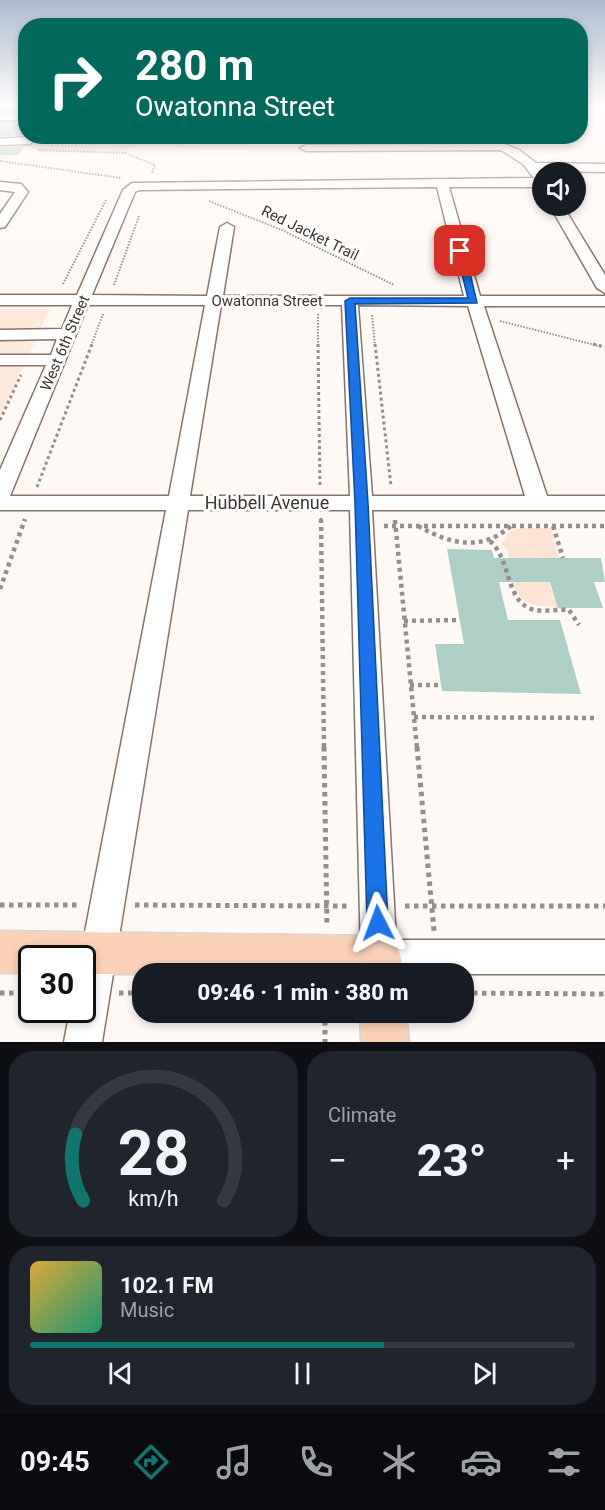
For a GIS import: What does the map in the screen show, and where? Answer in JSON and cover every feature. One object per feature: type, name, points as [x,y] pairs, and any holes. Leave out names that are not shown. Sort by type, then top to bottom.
[{"type":"main road","points":[[0,952],[325,957],[366,963]]},
{"type":"main road","points":[[384,1023],[385,1042]]},
{"type":"street","points":[[514,154],[532,165]]},
{"type":"street","points":[[586,168],[605,168]]},
{"type":"street","points":[[442,183],[477,308],[538,503]]},
{"type":"street","points":[[150,184],[532,183]]},
{"type":"street","name":"West 6th Street","points":[[0,495],[129,190],[136,186],[150,184]]},
{"type":"street","points":[[0,186],[17,187],[22,192],[0,224]]},
{"type":"street","points":[[562,216],[605,288]]},
{"type":"street","points":[[83,1042],[227,227]]},
{"type":"street","name":"Owatonna Street","points":[[0,300],[213,301],[350,306],[432,300],[477,308],[605,301]]},
{"type":"street","points":[[350,306],[361,503],[380,963]]},
{"type":"street","points":[[0,335],[68,334]]},
{"type":"street","points":[[0,360],[58,360]]},
{"type":"street","name":"Hubbell Avenue","points":[[0,503],[605,504]]},
{"type":"street","points":[[394,963],[436,957],[605,957]]},
{"type":"path","points":[[0,161],[150,184],[155,165],[127,154]]},
{"type":"path","name":"Red Jacket Trail","points":[[206,200],[261,220],[366,272],[432,300]]},
{"type":"path","points":[[325,957],[328,906],[318,310],[350,306],[372,310],[393,503],[436,957]]},
{"type":"path","points":[[0,589],[105,308]]},
{"type":"path","points":[[477,308],[561,338],[605,347]]},
{"type":"path","points":[[418,526],[450,542],[471,544],[490,541],[511,526]]},
{"type":"path","points":[[553,526],[563,558]]},
{"type":"path","points":[[490,541],[502,551],[513,592],[521,604],[537,610],[569,610],[579,625]]},
{"type":"path","points":[[404,621],[460,620]]},
{"type":"path","points":[[410,685],[441,685]]},
{"type":"path","points":[[414,717],[598,718]]},
{"type":"path","points":[[0,905],[605,906]]},
{"type":"path","points":[[0,993],[18,993]]},
{"type":"path","points":[[474,993],[605,994]]},
{"type":"path","points":[[325,1023],[325,1042]]},
{"type":"shaded area","points":[[0,154],[17,154],[0,160]]},
{"type":"shaded area","points":[[0,309],[50,309],[0,416]]},
{"type":"shaded area","points":[[520,528],[551,528],[559,558],[525,558],[550,582],[558,607],[530,604],[518,593],[507,549],[501,544],[509,532]]},
{"type":"building","points":[[0,154],[19,154],[18,155]]},
{"type":"building","points":[[447,549],[492,550],[494,558],[601,558],[605,582],[594,582],[603,608],[558,608],[550,582],[499,582],[508,620],[560,620],[581,694],[442,691],[435,644],[464,644]]},
{"type":"route","points":[[378,923],[361,503],[350,301],[473,301],[460,251]]}]
